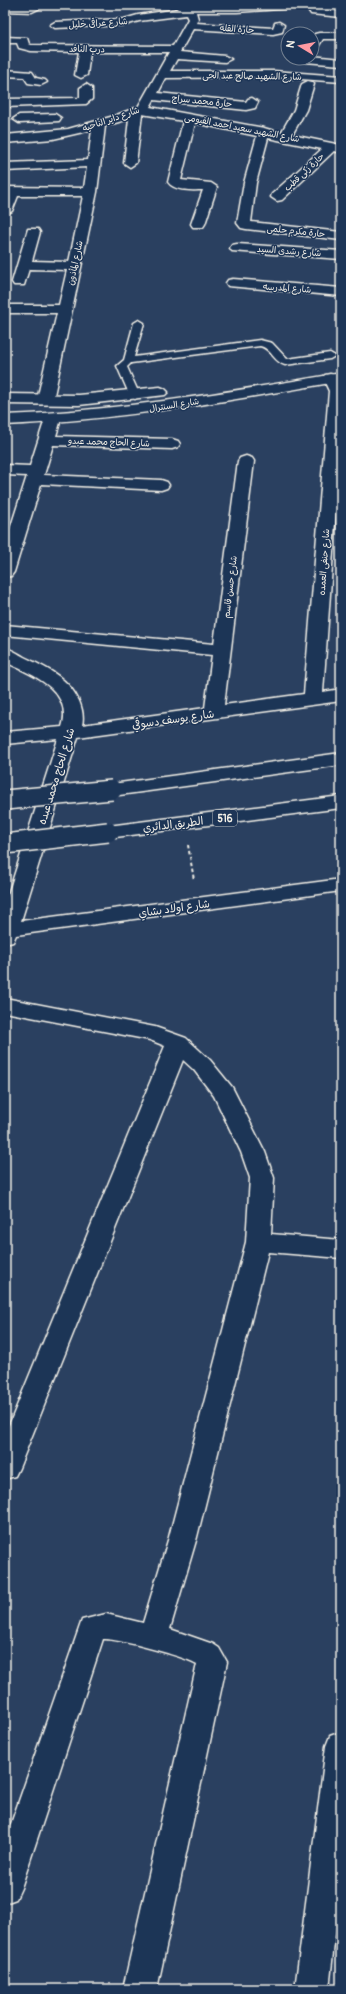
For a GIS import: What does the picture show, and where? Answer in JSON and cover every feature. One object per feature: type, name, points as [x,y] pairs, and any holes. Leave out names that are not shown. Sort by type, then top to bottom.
[{"type":"main road","points":[[5,8],[32,9],[34,8],[33,5]]},
{"type":"main road","name":"شارع عراقى خليل","points":[[44,48],[52,31],[125,22],[184,8],[302,5]]},
{"type":"main road","points":[[311,5],[312,10],[315,12],[341,14]]},
{"type":"main road","points":[[184,8],[193,16],[190,26]]},
{"type":"main road","name":"حارة القله","points":[[190,26],[273,31],[278,30],[280,25]]},
{"type":"main road","name":"شارع داير الناحيه","points":[[5,138],[53,136],[99,125],[140,110],[153,92],[190,26]]},
{"type":"main road","points":[[320,36],[341,36]]},
{"type":"main road","name":"درب النافد","points":[[5,40],[28,37],[25,47],[175,52],[225,59]]},
{"type":"main road","points":[[81,75],[85,50]]},
{"type":"main road","points":[[320,60],[341,62]]},
{"type":"main road","points":[[294,75],[300,66]]},
{"type":"main road","points":[[5,73],[28,74],[32,81],[41,82]]},
{"type":"main road","name":"شارع الشهيد صالح عبد الحى","points":[[162,75],[294,75],[341,79]]},
{"type":"main road","points":[[285,137],[300,110],[308,84]]},
{"type":"main road","points":[[5,103],[85,100],[86,88]]},
{"type":"main road","points":[[153,92],[192,89]]},
{"type":"main road","name":"حارة محمد سراج","points":[[153,92],[246,106],[251,105],[252,102]]},
{"type":"main road","points":[[53,136],[57,101]]},
{"type":"main road","points":[[130,163],[140,110]]},
{"type":"main road","name":"شارع الشهيد سعيد احمد الفيومى","points":[[140,110],[264,132],[336,148]]},
{"type":"main road","points":[[19,119],[55,118]]},
{"type":"main road","points":[[190,118],[174,182],[180,185],[211,187],[198,224]]},
{"type":"main road","name":"شارع المأذون","points":[[45,400],[90,192],[99,125]]},
{"type":"main road","name":"حارة مكرم حلمى","points":[[264,132],[250,184],[244,223],[251,226],[341,236]]},
{"type":"main road","name":"حارة زكى قطب","points":[[277,197],[336,148]]},
{"type":"main road","points":[[5,167],[94,163]]},
{"type":"main road","points":[[8,192],[90,192]]},
{"type":"main road","points":[[5,211],[12,195],[8,192]]},
{"type":"main road","points":[[19,282],[33,232]]},
{"type":"main road","name":"شارع رشدى السيد","points":[[237,248],[341,255]]},
{"type":"main road","points":[[25,265],[74,266]]},
{"type":"main road","name":"شارع المدرسه","points":[[233,284],[341,292]]},
{"type":"main road","points":[[5,308],[65,309]]},
{"type":"main road","points":[[272,374],[336,360]]},
{"type":"main road","name":"شارع السنترال","points":[[5,420],[82,417],[177,405],[336,377]]},
{"type":"main road","name":"شارع حنفى العمده","points":[[313,699],[337,391],[336,377]]},
{"type":"main road","name":"شارع السنترال","points":[[5,399],[79,400],[135,396],[186,388]]},
{"type":"main road","points":[[79,400],[82,417]]},
{"type":"main road","points":[[5,570],[53,419]]},
{"type":"main road","name":"شارع الحاج محمد عبدو","points":[[46,440],[172,444]]},
{"type":"main road","name":"شارع حسن قاسم","points":[[214,713],[246,461]]},
{"type":"main road","points":[[5,470],[35,475],[161,485]]},
{"type":"main road","points":[[5,516],[22,517]]},
{"type":"main road","points":[[5,630],[222,650]]},
{"type":"main road","name":"شارع الحاج محمد عبده","points":[[5,652],[10,657],[56,680],[66,692],[72,705],[74,719],[6,933]]},
{"type":"main road","name":"شارع يوسف دسوقي","points":[[5,738],[70,732],[341,695]]},
{"type":"main road","points":[[5,800],[112,790],[341,759]]},
{"type":"main road","name":"الطريق الدائري","points":[[5,844],[341,802]]},
{"type":"main road","name":"شارع اولاد بشاي","points":[[6,933],[341,885]]},
{"type":"main road","points":[[5,1005],[154,1034],[178,1043],[202,1065],[224,1093],[253,1152],[262,1178],[258,1242],[183,1537],[153,1638]]},
{"type":"main road","points":[[5,1468],[178,1043]]},
{"type":"main road","points":[[258,1242],[341,1250]]},
{"type":"main road","points":[[5,1888],[92,1629],[99,1626],[110,1626],[195,1649],[207,1654],[212,1662],[140,1989]]},
{"type":"main road","points":[[312,1989],[341,1746]]},
{"type":"lane","points":[[128,361],[139,323]]},
{"type":"lane","points":[[135,396],[122,366],[128,361],[260,343],[270,345],[286,362],[336,360]]},
{"type":"path","points":[[190,853],[194,881]]}]
